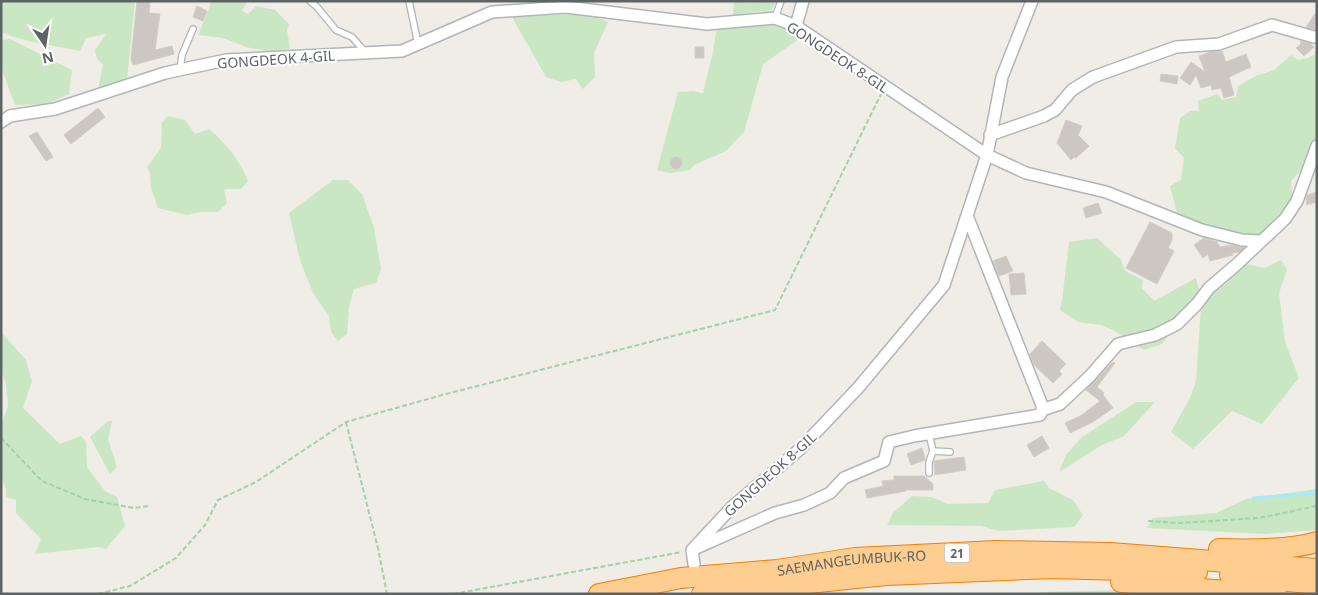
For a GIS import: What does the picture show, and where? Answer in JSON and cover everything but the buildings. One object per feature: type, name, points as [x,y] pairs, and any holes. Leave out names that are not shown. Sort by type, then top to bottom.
[{"type":"highway","points":[[1110,553],[1159,547],[1238,549],[1304,546],[1317,542]]},
{"type":"highway","points":[[1238,549],[1317,557]]},
{"type":"highway","name":"SAEMANGEUMBUK-RO","points":[[599,594],[681,578],[777,570],[855,558],[996,551],[1110,553],[1317,569]]},
{"type":"highway","name":"SAEMANGEUMBUK-RO","points":[[702,594],[886,575],[1078,568],[1202,572],[1317,584]]},
{"type":"highway","points":[[992,572],[1219,592],[1276,594]]},
{"type":"street","points":[[796,26],[803,1]]},
{"type":"street","name":"GONGDEOK 8-GIL","points":[[692,550],[732,506],[800,449],[858,388],[944,285],[968,218],[987,155],[1002,77],[1032,1]]},
{"type":"street","name":"GONGDEOK 8-GIL","points":[[492,12],[566,7],[707,24],[775,18],[796,26],[987,155],[1026,173],[1106,192],[1202,230],[1242,240],[1260,241]]},
{"type":"street","name":"GONGDEOK 4-GIL","points":[[1,122],[10,116],[55,109],[165,73],[226,60],[402,51],[492,12]]},
{"type":"street","points":[[990,135],[1044,116],[1055,110],[1072,90],[1092,77],[1176,47],[1219,44],[1272,25],[1314,37]]},
{"type":"street","points":[[1042,410],[1060,404],[1090,376],[1118,344],[1155,335],[1177,324],[1197,304],[1209,288],[1236,266],[1260,241],[1285,220],[1297,201],[1317,146]]},
{"type":"street","points":[[694,564],[692,550],[775,513],[804,505],[830,493],[844,478],[884,461],[889,442],[1040,416],[1043,408],[968,218]]},
{"type":"lane","points":[[310,1],[336,30],[352,37],[366,53]]},
{"type":"lane","points":[[409,1],[418,44]]},
{"type":"lane","points":[[775,18],[781,1]]},
{"type":"lane","points":[[180,70],[182,55],[193,28]]},
{"type":"lane","points":[[928,473],[933,451],[929,434]]},
{"type":"lane","points":[[933,451],[950,452]]},
{"type":"path","points":[[98,594],[130,586],[176,558],[205,525],[218,500],[256,482],[346,422],[455,391],[775,310],[885,86]]},
{"type":"path","points":[[346,422],[376,539],[387,594]]},
{"type":"path","points":[[1,438],[42,481],[85,499],[134,508],[149,506]]},
{"type":"path","points":[[1148,521],[1179,523],[1259,518],[1317,506]]},
{"type":"path","points":[[453,594],[692,550]]},
{"type":"green space","points":[[1,1],[135,1],[127,79],[98,89],[103,65],[97,59],[95,50],[106,34],[86,38],[80,51],[11,36],[1,32]]},
{"type":"green space","points":[[212,1],[248,1],[242,10],[248,14],[256,6],[275,10],[289,24],[287,30],[290,49],[267,51],[246,47],[223,38],[198,35]]},
{"type":"green space","points":[[734,1],[752,3],[754,1],[776,1],[772,10],[733,15]]},
{"type":"green space","points":[[574,14],[596,17],[608,22],[594,53],[595,77],[583,89],[576,79],[561,82],[546,77],[512,17]]},
{"type":"green space","points":[[773,23],[792,28],[799,39],[763,64],[744,132],[726,151],[694,165],[690,170],[670,173],[657,170],[678,92],[693,91],[703,93],[717,27]]},
{"type":"green space","points":[[10,39],[72,70],[69,94],[47,104],[15,105],[1,67],[1,40]]},
{"type":"green space","points":[[1317,53],[1317,153],[1291,181],[1293,203],[1266,232],[1248,237],[1195,223],[1177,213],[1170,186],[1181,180],[1184,158],[1175,148],[1180,118],[1191,111],[1199,111],[1198,101],[1217,94],[1222,100],[1236,97],[1238,86],[1256,76],[1274,70],[1291,55],[1298,60],[1308,58]]},
{"type":"green space","points":[[168,116],[185,120],[195,134],[209,129],[221,140],[241,166],[248,181],[241,189],[224,189],[227,203],[218,212],[200,212],[187,215],[158,208],[151,188],[150,174],[147,167],[161,148],[162,122]]},
{"type":"green space","points":[[333,180],[348,180],[362,194],[374,228],[381,269],[376,283],[354,289],[349,307],[347,334],[338,341],[331,332],[329,316],[313,293],[300,260],[289,213]]},
{"type":"green space","points":[[1097,238],[1121,260],[1125,271],[1143,280],[1142,288],[1154,301],[1196,278],[1200,295],[1162,344],[1144,350],[1113,330],[1101,325],[1078,322],[1060,310],[1069,242]]},
{"type":"green space","points":[[1281,260],[1287,270],[1279,293],[1285,342],[1299,378],[1262,424],[1232,411],[1193,449],[1171,432],[1190,398],[1196,381],[1201,307],[1226,279],[1246,264],[1265,268]]},
{"type":"green space","points":[[1,332],[26,360],[32,381],[23,408],[60,444],[81,436],[86,442],[87,467],[105,491],[117,497],[125,526],[106,549],[97,547],[35,554],[41,539],[16,513],[16,500],[6,497],[6,490],[1,475],[1,426],[8,406],[6,384],[1,370]]},
{"type":"green space","points":[[1136,402],[1155,402],[1124,436],[1102,445],[1059,472],[1066,455],[1082,437]]},
{"type":"green space","points":[[108,421],[112,421],[108,439],[117,467],[110,474],[90,437]]},
{"type":"green space","points":[[1044,481],[1049,488],[1073,500],[1083,515],[1074,527],[999,531],[981,526],[887,525],[893,513],[912,496],[931,497],[948,504],[988,503],[995,490]]},
{"type":"green space","points":[[1317,489],[1317,530],[1265,534],[1147,528],[1153,518],[1216,513],[1246,499]]},
{"type":"green space","points":[[1120,590],[1146,594],[1046,594],[1046,592]]},
{"type":"waterway","points":[[1253,498],[1317,493]]}]
